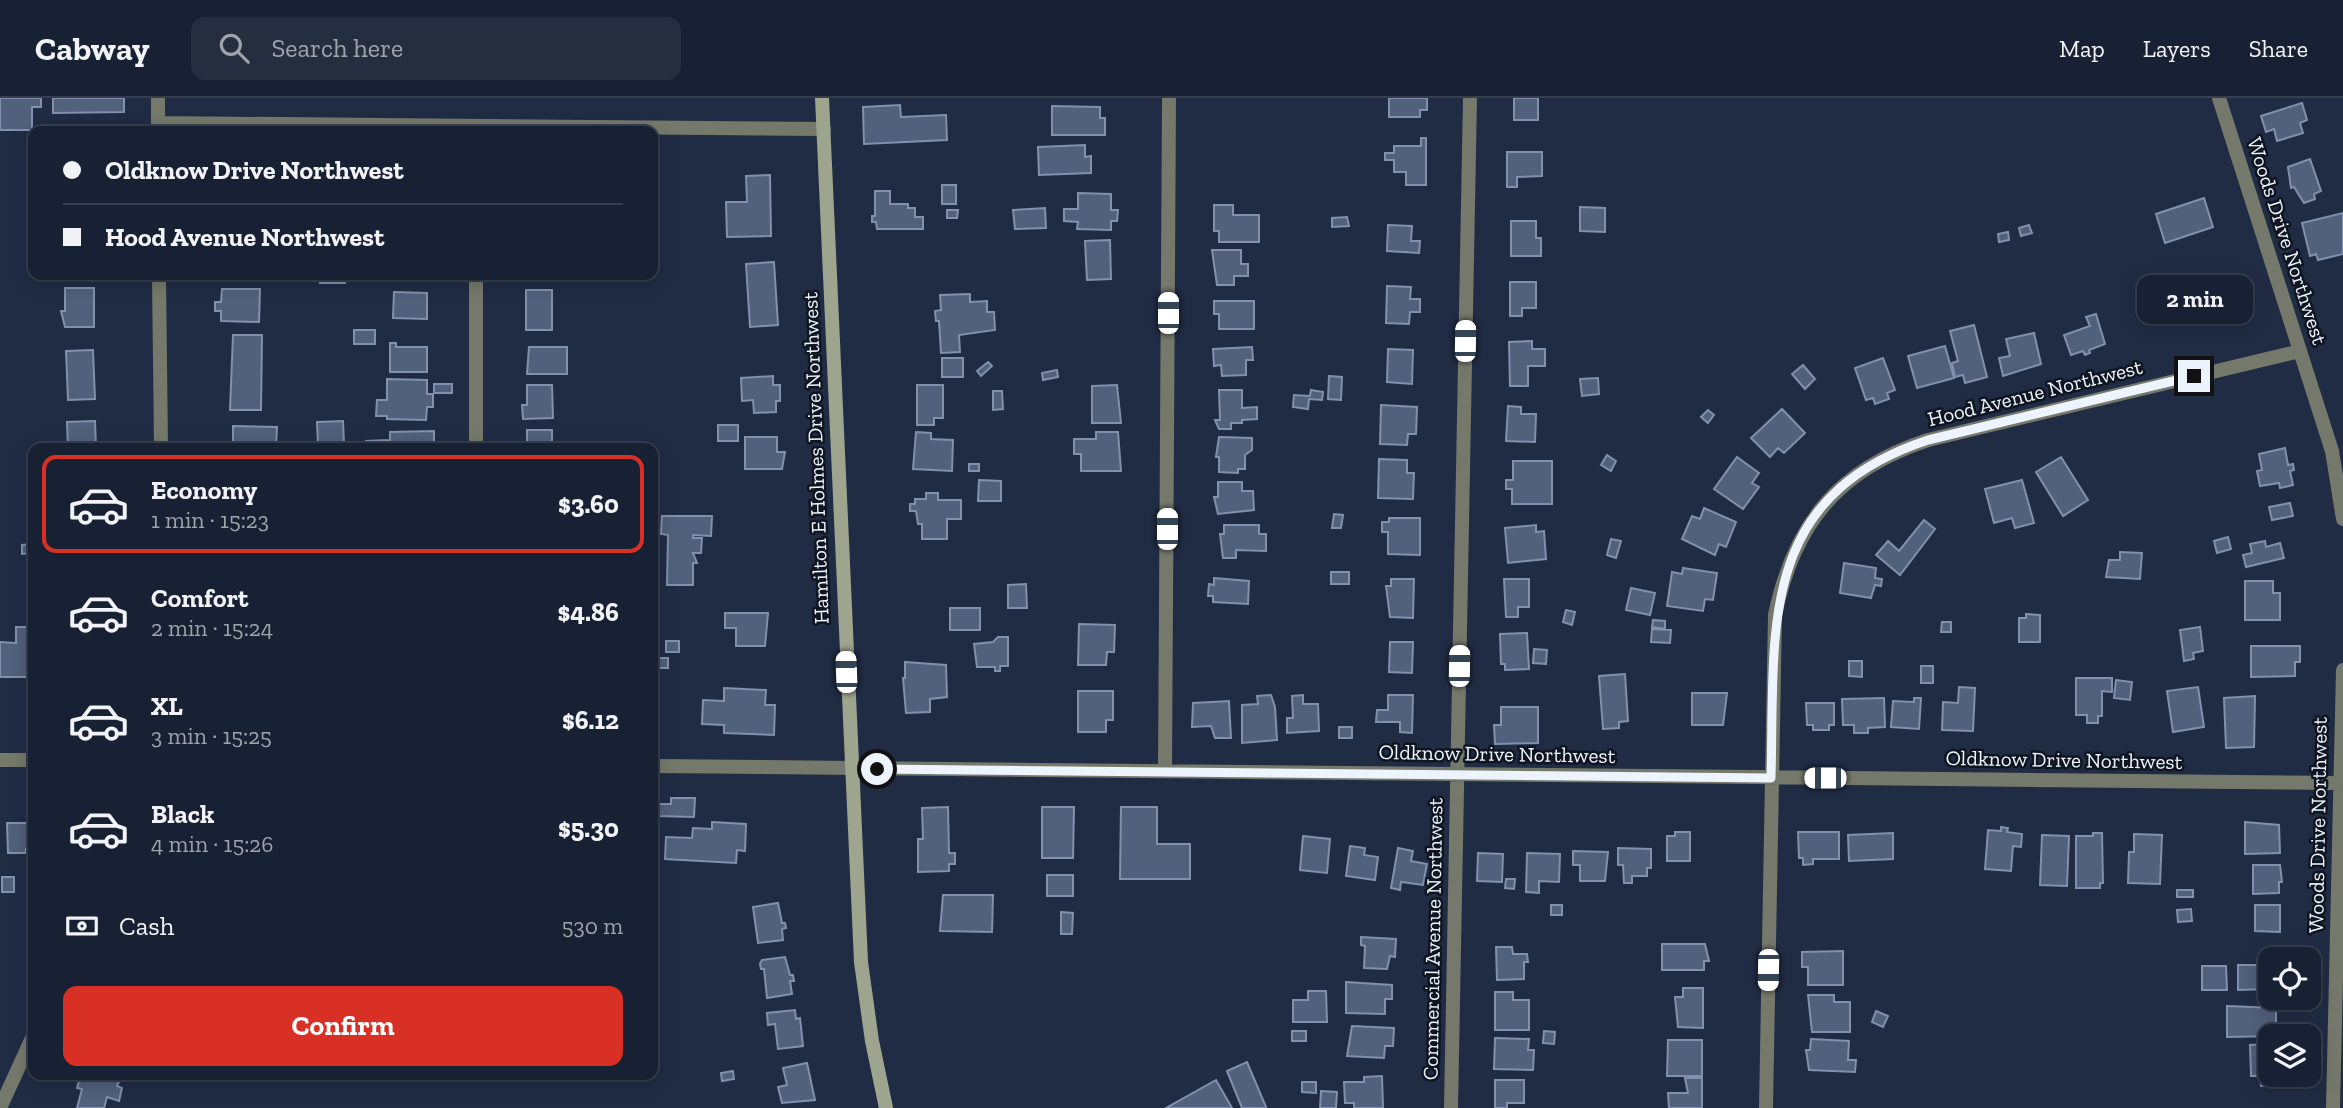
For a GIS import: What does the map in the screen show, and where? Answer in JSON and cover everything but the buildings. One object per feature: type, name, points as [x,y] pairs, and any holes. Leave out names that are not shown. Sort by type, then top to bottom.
[{"type":"main road","name":"Hamilton E Holmes Drive Northwest","points":[[822,98],[860,962],[886,1108]]},
{"type":"street","points":[[158,98],[158,126]]},
{"type":"street","points":[[1165,771],[1169,98]]},
{"type":"street","name":"Commercial Avenue Northwest","points":[[1451,1108],[1470,98]]},
{"type":"street","name":"Woods Drive Northwest","points":[[2219,98],[2332,451],[2343,519]]},
{"type":"street","points":[[658,129],[824,129]]},
{"type":"street","points":[[159,280],[161,443]]},
{"type":"street","points":[[476,280],[476,443]]},
{"type":"street","name":"Hood Avenue Northwest","points":[[1766,1108],[1775,615],[1781,586],[1809,525],[1829,499],[1853,477],[1890,452],[1928,440],[2300,351]]},
{"type":"street","name":"Woods Drive Northwest","points":[[2333,1108],[2343,670]]},
{"type":"street","points":[[0,760],[28,760]]},
{"type":"street","name":"Oldknow Drive Northwest","points":[[658,766],[2340,783]]},
{"type":"street","points":[[0,1108],[28,1047]]},
{"type":"route","points":[[877,769],[1771,778],[1775,615],[1781,586],[1809,525],[1829,499],[1853,477],[1890,452],[1928,440],[2194,376]]}]
